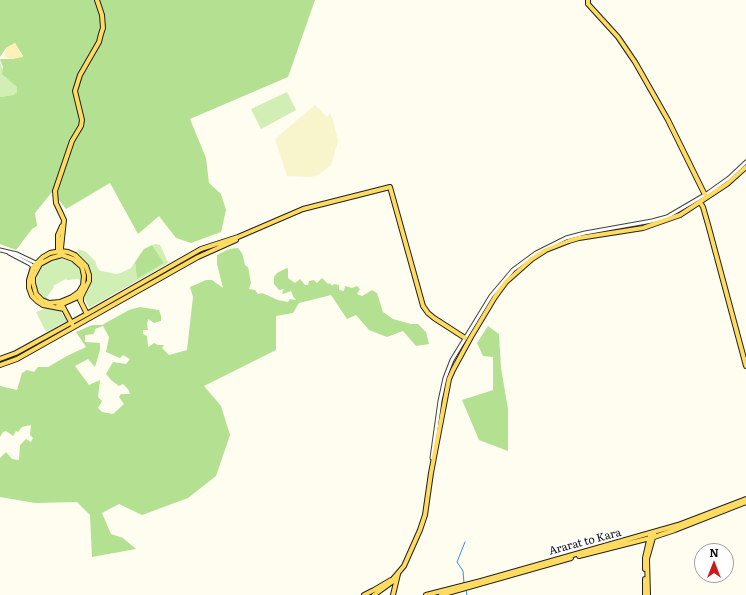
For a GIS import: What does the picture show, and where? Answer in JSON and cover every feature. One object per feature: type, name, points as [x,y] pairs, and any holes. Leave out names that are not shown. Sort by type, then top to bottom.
[{"type":"main road","points":[[60,253],[58,235],[64,220],[56,203],[55,191],[69,148],[81,126],[82,120],[75,91],[80,75],[101,34],[102,15],[100,5],[97,0]]},
{"type":"main road","points":[[588,0],[588,4],[618,37],[635,62],[668,120],[703,199],[746,366]]},
{"type":"main road","points":[[374,595],[392,582],[407,560],[424,518],[447,387],[452,370],[495,297],[506,282],[523,264],[546,250],[569,241],[643,228],[680,215],[727,184],[746,167]]},
{"type":"main road","points":[[0,359],[16,353],[71,323],[89,316],[198,257],[303,209],[390,187],[422,306],[434,318],[465,338]]},
{"type":"main road","points":[[704,207],[746,356]]},
{"type":"main road","points":[[60,253],[77,262],[82,267],[84,272],[83,285],[77,295]]},
{"type":"main road","points":[[81,302],[89,274],[86,266],[75,255],[60,253],[36,266],[29,280],[29,288],[32,296],[43,305],[56,307],[62,305],[83,291]]},
{"type":"main road","points":[[36,266],[33,283],[36,294],[42,300],[49,303],[62,305]]},
{"type":"main road","points":[[77,295],[89,316]]},
{"type":"main road","points":[[62,305],[74,327]]},
{"type":"main road","points":[[0,365],[17,359],[74,327],[89,316]]},
{"type":"main road","points":[[50,334],[53,339]]},
{"type":"main road","name":"Ararat to Kara","points":[[652,535],[746,499]]},
{"type":"main road","name":"Ararat to Kara","points":[[441,595],[681,528],[746,502]]},
{"type":"main road","points":[[647,595],[645,558],[652,535]]},
{"type":"main road","points":[[393,595],[398,572]]},
{"type":"main road","points":[[364,595],[393,579]]},
{"type":"main road","name":"Ararat to Kara","points":[[426,595],[462,588]]},
{"type":"street","points":[[432,473],[431,468],[436,424],[443,387],[452,360],[491,296],[505,278],[536,253],[566,238],[585,233],[657,220],[676,212],[703,199],[746,162]]},
{"type":"street","points":[[0,250],[8,252],[36,266]]},
{"type":"shaded area","points":[[315,105],[327,117],[330,113],[333,120],[338,141],[331,165],[318,175],[311,177],[287,176],[275,139]]},
{"type":"green space","points":[[0,0],[315,0],[288,77],[190,119],[206,158],[209,183],[221,194],[226,210],[221,232],[191,243],[176,238],[159,216],[138,234],[110,183],[66,209],[52,192],[35,213],[37,226],[32,229],[16,250],[0,244],[0,97],[13,95],[17,92],[17,87],[2,74],[3,67],[0,60],[23,56],[15,43],[6,48],[0,57]]},
{"type":"green space","points":[[0,62],[5,77],[17,87],[17,92],[13,95],[0,97]]},
{"type":"green space","points":[[287,92],[296,110],[261,129],[251,109]]},
{"type":"green space","points":[[152,245],[160,245],[168,262],[167,264],[89,308],[84,298],[84,294],[88,287],[88,268],[86,262],[75,253],[79,249],[86,252],[95,261],[98,269],[101,271],[116,274],[121,273],[131,268],[135,262],[137,279],[164,263]]},
{"type":"green space","points":[[152,245],[164,263],[137,279],[135,262],[144,249]]},
{"type":"green space","points":[[238,248],[242,253],[245,265],[248,267],[251,283],[249,289],[255,290],[258,294],[262,293],[278,300],[288,302],[290,299],[296,300],[291,291],[283,294],[284,289],[279,290],[274,284],[274,277],[277,273],[287,268],[288,278],[295,283],[300,279],[305,285],[308,285],[309,281],[314,280],[317,283],[322,278],[332,286],[334,284],[339,285],[339,290],[344,291],[345,286],[352,288],[357,286],[360,289],[357,294],[362,296],[372,290],[377,293],[383,312],[393,319],[411,324],[418,324],[426,332],[429,344],[416,346],[403,331],[387,337],[369,330],[356,315],[347,319],[331,295],[299,303],[293,313],[276,316],[276,350],[204,386],[221,406],[230,435],[216,476],[188,498],[142,515],[119,504],[102,513],[111,534],[123,538],[136,549],[92,557],[90,515],[77,502],[35,503],[0,497],[0,458],[6,452],[12,459],[19,460],[20,445],[26,439],[31,442],[33,438],[30,435],[31,425],[22,427],[18,432],[16,431],[13,436],[6,431],[3,432],[0,437],[0,386],[17,390],[22,373],[27,370],[34,372],[38,367],[48,367],[86,347],[76,332],[92,325],[102,325],[129,310],[140,307],[159,310],[161,316],[161,321],[154,323],[148,319],[148,330],[143,330],[143,334],[147,336],[148,347],[154,343],[164,345],[162,348],[169,355],[187,350],[193,297],[190,287],[206,280],[212,280],[223,288],[217,264],[217,255],[229,249]],"holes":[[[103,326],[109,337],[106,352],[120,358],[123,355],[130,359],[126,364],[113,362],[106,374],[119,386],[123,384],[128,389],[130,394],[121,394],[119,397],[124,404],[113,414],[102,412],[98,408],[102,401],[98,397],[100,380],[89,385],[75,366],[88,359],[95,367],[100,350],[100,343],[85,342],[85,335],[94,334],[95,329]]]},
{"type":"green space","points":[[56,259],[64,259],[72,262],[78,268],[82,280],[81,282],[78,279],[66,279],[53,286],[54,287],[47,297],[48,299],[44,298],[37,291],[36,279],[42,266]]},
{"type":"green space","points":[[47,308],[61,311],[67,321],[46,332],[36,312]]},
{"type":"green space","points":[[488,326],[499,334],[501,368],[508,409],[508,451],[479,440],[462,400],[493,390],[493,357],[483,356],[477,343]]},
{"type":"sand","points":[[15,43],[23,57],[12,59],[4,57],[6,48]]},
{"type":"waterway","points":[[464,583],[463,571],[457,562],[465,542]]},
{"type":"waterway","points":[[466,590],[467,595]]}]
